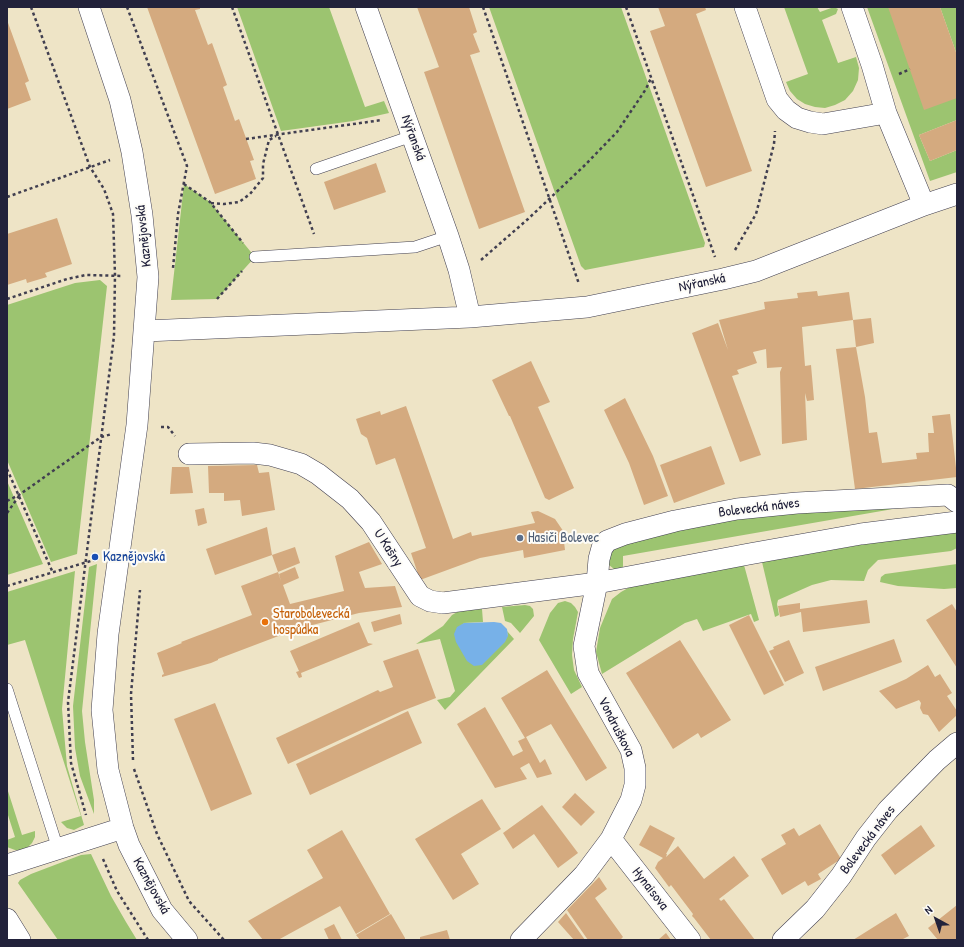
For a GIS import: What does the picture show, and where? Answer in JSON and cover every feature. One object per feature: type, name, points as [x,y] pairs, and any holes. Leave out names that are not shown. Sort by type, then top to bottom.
[{"type":"street","name":"Kaznějovská","points":[[89,7],[120,100],[132,152],[142,214],[148,277],[137,425],[108,634],[102,710],[108,770],[129,845],[162,910],[187,940]]},
{"type":"street","name":"Nýřanská","points":[[366,7],[448,236],[459,270],[470,317]]},
{"type":"street","points":[[745,7],[777,99],[786,110],[797,118],[823,124],[886,113]]},
{"type":"street","points":[[852,7],[872,65],[886,113],[924,205]]},
{"type":"street","name":"Nýřanská","points":[[145,330],[470,317],[587,306],[756,271],[924,205],[957,194]]},
{"type":"street","name":"U Kašny","points":[[189,454],[253,453],[270,455],[301,464],[318,474],[350,499],[371,522],[420,596],[430,601],[443,603],[597,583]]},
{"type":"street","name":"Bolevecká náves","points":[[597,583],[599,559],[602,548],[607,541],[625,534],[675,521],[737,509],[797,503],[948,495],[957,502]]},
{"type":"street","points":[[597,583],[862,534],[957,522]]},
{"type":"street","name":"Vondruškova","points":[[521,940],[584,875],[611,839],[631,800],[635,785],[635,768],[632,750],[588,672],[584,646],[597,583]]},
{"type":"street","name":"Bolevecká náves","points":[[783,940],[815,909],[837,882],[866,838],[888,810],[937,760],[957,743]]},
{"type":"street","points":[[7,865],[123,828]]},
{"type":"street","name":"Hynaisova","points":[[611,839],[690,940]]},
{"type":"street","points":[[7,919],[20,940]]},
{"type":"lane","points":[[316,169],[412,136]]},
{"type":"lane","points":[[255,257],[415,247],[448,236]]},
{"type":"lane","points":[[7,689],[58,849]]},
{"type":"path","points":[[7,197],[90,167],[31,7]]},
{"type":"path","points":[[7,299],[67,279],[86,275],[172,279],[178,214],[187,166],[128,7]]},
{"type":"path","points":[[232,7],[321,253]]},
{"type":"path","points":[[483,7],[587,306]]},
{"type":"path","points":[[626,7],[723,279]]},
{"type":"path","points":[[479,262],[528,219],[585,165],[617,132],[646,89],[651,77]]},
{"type":"path","points":[[246,139],[379,120],[404,113]]},
{"type":"path","points":[[735,251],[756,214],[774,144],[775,129]]},
{"type":"path","points":[[210,202],[224,204],[239,202],[250,194],[263,178],[263,164],[270,140],[278,134]]},
{"type":"path","points":[[184,184],[210,202],[255,257],[217,299]]},
{"type":"path","points":[[7,501],[19,495],[100,437],[137,425]]},
{"type":"path","points":[[7,469],[53,573]]},
{"type":"path","points":[[7,513],[19,495]]},
{"type":"path","points":[[7,586],[119,553]]},
{"type":"path","points":[[141,586],[131,694],[133,766],[157,834],[189,901],[224,940]]},
{"type":"green space","points":[[237,7],[329,7],[365,107],[384,101],[389,113],[353,121],[281,131]]},
{"type":"green space","points":[[489,7],[621,7],[705,243],[704,247],[585,270],[581,266]]},
{"type":"green space","points":[[784,7],[817,7],[820,12],[834,7],[838,9],[836,14],[822,20],[838,63],[856,57],[859,68],[858,80],[853,91],[845,100],[825,108],[815,107],[805,104],[797,99],[790,91],[786,82],[808,74]]},
{"type":"green space","points":[[867,7],[888,7],[957,98],[957,120],[919,135],[930,161],[957,150],[957,172],[930,181]]},
{"type":"green space","points":[[940,7],[957,7],[957,55]]},
{"type":"green space","points":[[184,184],[210,202],[255,257],[217,299],[171,300]]},
{"type":"green space","points":[[100,280],[107,286],[77,554],[51,562],[7,460],[7,305],[75,283]]},
{"type":"green space","points":[[7,481],[43,564],[7,575]]},
{"type":"green space","points":[[939,501],[623,556],[623,567],[619,569],[614,569],[609,565],[607,559],[613,547],[695,525],[785,512]]},
{"type":"green space","points":[[957,532],[957,548],[951,551],[878,560],[868,570],[864,581],[831,580],[812,585],[778,600],[777,604],[779,615],[775,617],[762,562],[888,540]]},
{"type":"green space","points":[[97,564],[82,711],[94,800],[94,814],[80,776],[75,748],[73,706],[89,567]]},
{"type":"green space","points":[[957,564],[957,588],[944,589],[898,586],[880,582],[881,577],[885,574]]},
{"type":"green space","points":[[744,565],[759,620],[754,622],[751,614],[703,631],[697,619],[685,623],[602,674],[596,652],[600,628],[612,599],[621,592],[637,583]]},
{"type":"green space","points":[[75,571],[62,709],[67,766],[84,825],[74,830],[67,828],[61,822],[81,816],[25,640],[7,645],[7,592]]},
{"type":"green space","points":[[565,601],[571,603],[578,612],[573,639],[572,655],[574,670],[582,687],[571,694],[539,640],[550,613],[558,603]]},
{"type":"green space","points":[[530,606],[533,609],[534,616],[520,633],[511,623],[505,621],[502,607]]},
{"type":"green space","points":[[482,609],[483,622],[463,623],[508,636],[507,631],[514,639],[445,710],[437,700],[450,697],[455,691],[440,639],[416,644],[443,626],[452,615],[459,611]]},
{"type":"green space","points":[[7,788],[22,835],[35,831],[35,837],[32,843],[23,850],[15,850],[7,847],[7,840],[15,837],[7,812]]},
{"type":"green space","points":[[91,854],[111,896],[137,940],[58,940],[18,883],[20,880],[31,874],[81,855]]},
{"type":"water","points":[[464,623],[501,623],[507,629],[508,636],[505,642],[482,665],[474,666],[467,661],[456,642],[454,634],[457,627]]},
{"type":"building","points":[[147,7],[200,7],[200,9],[195,10],[208,45],[212,43],[227,85],[223,87],[235,121],[239,119],[254,160],[250,161],[256,179],[215,194]]},
{"type":"building","points":[[417,7],[469,7],[477,32],[473,34],[480,52],[470,55],[525,212],[479,229],[424,72],[439,67]]},
{"type":"building","points":[[658,7],[705,7],[706,10],[696,14],[752,171],[706,187],[650,31],[665,26]]},
{"type":"building","points":[[888,7],[940,7],[957,55],[957,98],[924,110]]},
{"type":"building","points":[[7,20],[29,81],[25,83],[31,100],[7,109]]},
{"type":"building","points":[[957,120],[957,150],[930,161],[919,135]]},
{"type":"building","points":[[376,163],[386,192],[334,210],[324,182]]},
{"type":"building","points":[[57,218],[72,264],[45,273],[47,277],[27,283],[26,279],[7,285],[7,234]]},
{"type":"building","points":[[817,291],[818,296],[849,292],[853,320],[802,327],[805,366],[811,365],[814,400],[807,401],[805,393],[807,440],[782,444],[780,372],[782,367],[767,368],[766,349],[753,352],[757,363],[737,370],[739,374],[732,376],[761,455],[740,462],[692,333],[718,323],[728,350],[719,320],[765,309],[764,302],[798,298],[797,293]]},
{"type":"building","points":[[871,318],[874,343],[856,347],[853,320]]},
{"type":"building","points":[[856,347],[865,397],[869,433],[877,432],[882,463],[917,459],[916,453],[929,452],[928,433],[934,433],[932,416],[950,414],[957,477],[855,489],[836,349]]},
{"type":"building","points":[[531,361],[550,402],[533,409],[538,407],[574,488],[549,500],[545,498],[510,416],[492,380]]},
{"type":"building","points":[[625,398],[653,456],[668,496],[644,505],[629,463],[604,410]]},
{"type":"building","points":[[406,406],[453,539],[471,532],[472,536],[535,523],[531,512],[538,511],[555,519],[570,541],[564,542],[565,550],[524,558],[523,550],[480,558],[420,580],[411,553],[426,548],[395,458],[376,465],[367,438],[361,434],[356,419],[380,411],[381,415]]},
{"type":"building","points":[[711,446],[725,484],[674,503],[660,465]]},
{"type":"building","points":[[257,465],[259,473],[269,472],[275,510],[242,516],[240,500],[224,501],[224,493],[209,493],[208,466]]},
{"type":"building","points":[[172,467],[189,467],[193,493],[170,494]]},
{"type":"building","points":[[204,508],[207,523],[198,526],[195,510]]},
{"type":"building","points":[[267,527],[272,555],[215,575],[206,549]]},
{"type":"building","points":[[369,542],[382,564],[359,572],[365,588],[395,586],[402,607],[359,613],[297,629],[211,663],[162,677],[164,674],[157,653],[182,643],[181,642],[252,615],[241,586],[278,572],[281,581],[279,574],[295,567],[299,578],[283,585],[290,604],[344,591],[335,556]]},
{"type":"building","points":[[295,547],[300,563],[278,572],[272,555]]},
{"type":"building","points":[[867,600],[870,623],[803,632],[801,612],[780,617],[778,606],[800,603],[800,609]]},
{"type":"building","points":[[952,604],[957,612],[957,668],[926,620]]},
{"type":"building","points":[[400,614],[402,624],[374,632],[371,622]]},
{"type":"building","points":[[749,615],[784,685],[764,695],[729,625]]},
{"type":"building","points":[[359,622],[368,643],[373,644],[301,673],[302,677],[299,678],[296,672],[299,671],[290,651]]},
{"type":"building","points":[[894,639],[902,662],[823,691],[815,667]]},
{"type":"building","points":[[680,640],[731,720],[701,738],[698,733],[673,749],[626,673]]},
{"type":"building","points":[[789,640],[804,673],[785,682],[769,651],[774,649],[773,647]]},
{"type":"building","points":[[418,649],[436,698],[402,711],[288,764],[276,738],[378,690],[380,692],[393,687],[383,661]]},
{"type":"building","points":[[928,665],[935,677],[940,674],[952,693],[947,696],[957,711],[957,715],[939,732],[928,715],[923,714],[920,708],[921,703],[919,700],[896,709],[879,691],[906,679]]},
{"type":"building","points":[[547,670],[607,768],[586,781],[551,724],[526,737],[540,763],[545,759],[552,774],[537,778],[529,763],[520,768],[527,779],[495,788],[457,724],[485,707],[513,756],[523,751],[518,741],[525,738],[501,698]]},
{"type":"building","points":[[215,703],[252,794],[211,811],[174,719]]},
{"type":"building","points":[[408,711],[422,743],[310,795],[296,764]]},
{"type":"building","points":[[575,793],[595,812],[581,826],[562,807]]},
{"type":"building","points":[[482,799],[501,829],[461,854],[479,884],[453,900],[415,839]]},
{"type":"building","points":[[542,805],[578,853],[558,868],[534,834],[513,849],[503,833]]},
{"type":"building","points":[[820,824],[841,859],[818,874],[821,879],[808,886],[805,881],[782,895],[761,859],[786,844],[781,835],[794,828],[799,836]]},
{"type":"building","points":[[650,825],[675,838],[666,854],[666,857],[678,846],[704,879],[734,856],[749,876],[719,899],[721,901],[724,899],[755,940],[711,940],[692,916],[693,914],[671,885],[669,887],[655,868],[658,862],[663,858],[639,845]]},
{"type":"building","points":[[921,825],[935,846],[895,875],[881,855]]},
{"type":"building","points":[[342,830],[390,914],[356,934],[340,906],[278,940],[263,940],[248,921],[323,878],[307,850]]},
{"type":"building","points":[[599,877],[607,889],[595,898],[623,937],[620,940],[588,940],[567,910]]},
{"type":"building","points":[[957,905],[957,940],[938,940],[928,928]]},
{"type":"building","points":[[566,913],[585,940],[574,940],[558,922]]},
{"type":"building","points":[[896,913],[909,936],[901,940],[853,940]]},
{"type":"building","points":[[391,914],[405,940],[360,940],[356,935]]},
{"type":"building","points":[[334,924],[342,940],[329,940],[324,929]]},
{"type":"building","points":[[447,930],[450,940],[420,940],[420,937]]},
{"type":"building","points":[[666,933],[671,940],[658,940]]},
{"type":"place","name":"Hasiči Bolevec","points":[[520,538]]},
{"type":"place","name":"Kaznějovská","points":[[95,557]]},
{"type":"place","name":"Starobolevecká hospůdka","points":[[265,622]]}]
